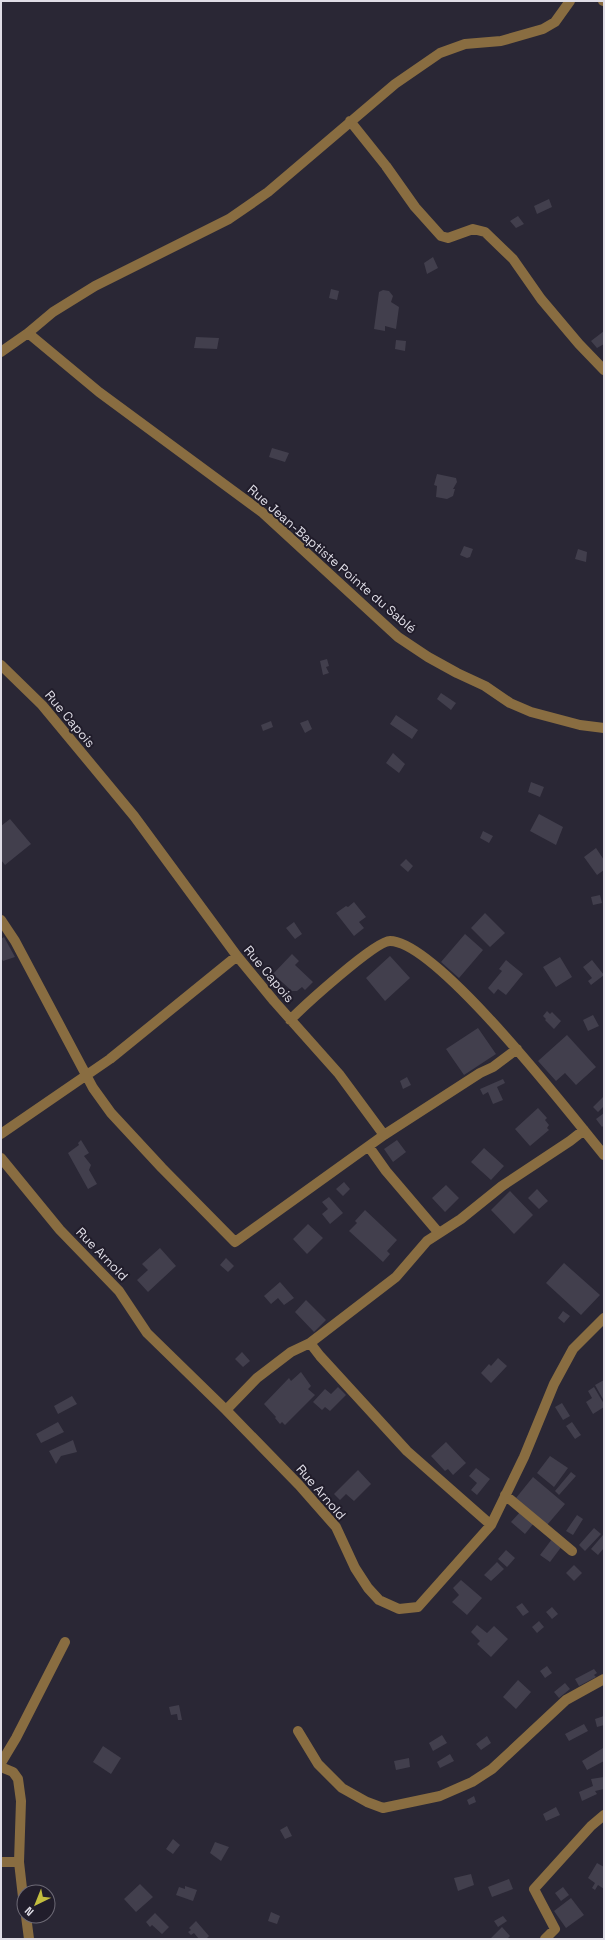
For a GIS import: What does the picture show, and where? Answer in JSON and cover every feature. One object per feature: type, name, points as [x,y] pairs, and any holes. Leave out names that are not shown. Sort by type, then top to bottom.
[{"type":"street","points":[[1,352],[28,333],[53,312],[95,286],[229,219],[268,192],[395,84],[440,53],[465,44],[501,41],[543,29],[555,22],[570,1]]},
{"type":"street","points":[[350,121],[386,166],[415,207],[441,236],[448,238],[473,229],[485,232],[513,258],[541,299],[579,344],[604,370]]},
{"type":"street","name":"Rue Jean-Baptiste Pointe du Sablé","points":[[28,333],[98,392],[264,513],[398,637],[428,657],[485,686],[510,703],[531,712],[580,724],[604,728]]},
{"type":"street","name":"Rue Capois","points":[[1,665],[42,705],[134,816],[237,956],[290,1020],[309,1002],[374,948],[388,941],[404,944],[426,959],[472,1000],[517,1049],[604,1155]]},
{"type":"street","points":[[1,920],[15,941],[93,1088],[112,1113],[162,1168],[235,1242],[384,1135],[480,1073],[493,1067],[517,1049]]},
{"type":"street","points":[[1,1134],[110,1060],[237,956]]},
{"type":"street","points":[[290,1020],[339,1074],[384,1135]]},
{"type":"street","points":[[226,1410],[257,1378],[291,1352],[310,1343],[396,1278],[427,1240],[461,1219],[502,1186],[584,1130]]},
{"type":"street","points":[[369,1147],[386,1171],[438,1232]]},
{"type":"street","name":"Rue Arnold","points":[[1,1158],[60,1230],[119,1291],[147,1333],[226,1410],[299,1485],[336,1527],[355,1568],[368,1588],[380,1600],[399,1610],[418,1607],[491,1525],[524,1457],[554,1384],[573,1349],[604,1318]]},
{"type":"street","points":[[310,1343],[320,1356],[407,1450],[491,1525]]},
{"type":"street","points":[[505,1495],[572,1551]]},
{"type":"street","points":[[1,1763],[27,1718],[65,1642]]},
{"type":"street","points":[[298,1732],[318,1764],[342,1788],[367,1802],[384,1808],[440,1796],[472,1782],[492,1769],[566,1700],[604,1679]]},
{"type":"street","points":[[1,1766],[13,1772],[18,1779],[21,1801],[19,1862],[22,1884]]},
{"type":"street","points":[[545,1939],[555,1929],[534,1889],[590,1826],[604,1815]]},
{"type":"street","points":[[1,1862],[19,1862]]},
{"type":"street","points":[[27,1924],[29,1939]]},
{"type":"building","points":[[549,199],[552,207],[537,214],[534,206]]},
{"type":"building","points":[[518,216],[524,224],[516,228],[510,221]]},
{"type":"building","points":[[433,257],[438,268],[427,274],[424,263]]},
{"type":"building","points":[[331,289],[339,291],[337,300],[329,298]]},
{"type":"building","points":[[383,290],[389,291],[393,296],[391,302],[399,307],[396,329],[385,326],[385,331],[374,329],[379,292]]},
{"type":"building","points":[[604,331],[604,344],[597,348],[591,341]]},
{"type":"building","points":[[196,337],[219,338],[217,349],[194,348]]},
{"type":"building","points":[[396,340],[406,341],[405,351],[395,349]]},
{"type":"building","points":[[272,448],[289,453],[285,462],[269,457]]},
{"type":"building","points":[[437,474],[456,478],[457,482],[453,489],[455,489],[453,496],[447,499],[436,497],[437,486],[434,485]]},
{"type":"building","points":[[464,546],[473,549],[470,557],[467,558],[460,555]]},
{"type":"building","points":[[578,549],[587,552],[586,562],[575,559]]},
{"type":"building","points":[[327,659],[329,666],[326,667],[329,673],[323,675],[320,661]]},
{"type":"building","points":[[441,693],[456,703],[451,710],[437,699]]},
{"type":"building","points":[[396,715],[418,730],[412,739],[390,724]]},
{"type":"building","points":[[308,720],[312,729],[305,733],[300,723]]},
{"type":"building","points":[[271,721],[273,727],[263,731],[261,725]]},
{"type":"building","points":[[393,753],[405,764],[399,773],[386,763]]},
{"type":"building","points":[[531,782],[544,787],[540,797],[528,792]]},
{"type":"building","points":[[539,814],[563,827],[556,845],[530,831]]},
{"type":"building","points":[[10,819],[31,844],[5,865],[1,860],[1,826]]},
{"type":"building","points":[[483,831],[493,836],[489,843],[480,838]]},
{"type":"building","points":[[596,848],[604,860],[604,870],[597,875],[584,857]]},
{"type":"building","points":[[406,859],[413,866],[408,872],[400,865]]},
{"type":"building","points":[[600,895],[602,903],[593,905],[591,897]]},
{"type":"building","points":[[354,902],[366,917],[359,922],[364,928],[354,936],[336,913]]},
{"type":"building","points":[[485,913],[505,933],[490,947],[471,928]]},
{"type":"building","points":[[294,922],[302,934],[295,939],[286,928]]},
{"type":"building","points":[[465,934],[483,950],[459,978],[441,962]]},
{"type":"building","points":[[4,937],[15,957],[3,961],[1,958],[1,939]]},
{"type":"building","points":[[292,954],[299,961],[295,965],[313,982],[305,990],[302,987],[297,991],[292,991],[273,974]]},
{"type":"building","points":[[390,956],[410,978],[385,1001],[366,978]]},
{"type":"building","points":[[560,957],[572,977],[556,987],[543,967]]},
{"type":"building","points":[[506,960],[523,974],[506,995],[498,989],[494,994],[488,988],[502,971],[499,969]]},
{"type":"building","points":[[592,960],[604,975],[591,985],[588,981],[592,978],[583,967]]},
{"type":"building","points":[[547,1011],[550,1014],[552,1012],[561,1021],[554,1029],[543,1016]]},
{"type":"building","points":[[593,1015],[599,1026],[588,1031],[583,1020]]},
{"type":"building","points":[[478,1028],[496,1054],[464,1075],[446,1049]]},
{"type":"building","points":[[567,1035],[596,1067],[576,1085],[565,1073],[556,1081],[538,1061]]},
{"type":"building","points":[[407,1077],[411,1085],[403,1089],[400,1081]]},
{"type":"building","points":[[503,1079],[505,1083],[497,1087],[503,1100],[493,1104],[488,1092],[483,1095],[480,1089]]},
{"type":"building","points":[[604,1096],[604,1106],[598,1112],[593,1107]]},
{"type":"building","points":[[538,1108],[547,1118],[545,1120],[549,1125],[547,1128],[549,1130],[530,1146],[515,1129]]},
{"type":"building","points":[[604,1113],[604,1125],[602,1127],[596,1119]]},
{"type":"building","points":[[81,1140],[89,1153],[84,1156],[91,1165],[89,1170],[97,1184],[88,1189],[68,1153],[79,1145],[78,1143]]},
{"type":"building","points":[[397,1140],[406,1152],[393,1162],[384,1149]]},
{"type":"building","points":[[484,1148],[504,1166],[491,1180],[471,1162]]},
{"type":"building","points":[[344,1182],[350,1189],[343,1196],[336,1189]]},
{"type":"building","points":[[446,1185],[459,1198],[445,1212],[432,1198]]},
{"type":"building","points":[[537,1189],[548,1201],[539,1209],[528,1198]]},
{"type":"building","points":[[510,1191],[533,1215],[514,1234],[491,1210]]},
{"type":"building","points":[[329,1197],[343,1213],[330,1224],[322,1214],[328,1209],[322,1202]]},
{"type":"building","points":[[365,1210],[397,1240],[387,1251],[390,1254],[383,1262],[349,1231],[357,1223],[355,1221]]},
{"type":"building","points":[[308,1224],[323,1238],[307,1254],[293,1239]]},
{"type":"building","points":[[160,1248],[176,1266],[148,1292],[137,1280],[148,1270],[142,1264]]},
{"type":"building","points":[[226,1258],[234,1266],[228,1272],[220,1265]]},
{"type":"building","points":[[564,1263],[600,1295],[581,1315],[546,1283]]},
{"type":"building","points":[[280,1282],[294,1298],[284,1305],[278,1298],[271,1304],[264,1296]]},
{"type":"building","points":[[306,1300],[326,1320],[314,1332],[295,1312]]},
{"type":"building","points":[[563,1311],[570,1316],[564,1323],[558,1318]]},
{"type":"building","points":[[242,1352],[250,1361],[243,1367],[235,1359]]},
{"type":"building","points":[[498,1358],[507,1366],[491,1383],[481,1373],[489,1364],[491,1366]]},
{"type":"building","points":[[301,1372],[311,1386],[308,1389],[315,1395],[285,1425],[282,1422],[280,1424],[275,1418],[276,1417],[264,1404],[289,1378],[291,1381]]},
{"type":"building","points":[[604,1380],[604,1401],[595,1385]]},
{"type":"building","points":[[338,1387],[346,1395],[330,1411],[325,1407],[322,1410],[313,1402],[325,1389],[331,1394]]},
{"type":"building","points":[[594,1387],[604,1404],[604,1407],[593,1414],[586,1402],[592,1398],[588,1391]]},
{"type":"building","points":[[72,1396],[77,1404],[58,1414],[54,1406]]},
{"type":"building","points":[[562,1403],[570,1416],[563,1420],[555,1407]]},
{"type":"building","points":[[58,1422],[64,1432],[41,1443],[36,1434]]},
{"type":"building","points":[[572,1422],[581,1435],[575,1439],[566,1426]]},
{"type":"building","points":[[73,1440],[77,1452],[61,1456],[56,1464],[49,1451]]},
{"type":"building","points":[[446,1442],[466,1463],[453,1475],[448,1469],[445,1471],[431,1456]]},
{"type":"building","points":[[550,1456],[568,1468],[554,1487],[537,1473]]},
{"type":"building","points":[[476,1468],[490,1479],[477,1495],[471,1490],[477,1483],[469,1476]]},
{"type":"building","points":[[358,1470],[371,1484],[354,1501],[346,1494],[340,1500],[334,1494]]},
{"type":"building","points":[[571,1472],[576,1476],[559,1495],[555,1491]]},
{"type":"building","points":[[533,1477],[565,1504],[547,1525],[516,1498]]},
{"type":"building","points":[[521,1511],[534,1523],[525,1534],[511,1522]]},
{"type":"building","points":[[577,1515],[583,1519],[573,1535],[566,1531]]},
{"type":"building","points":[[594,1528],[601,1534],[585,1551],[579,1545]]},
{"type":"building","points":[[603,1535],[604,1548],[598,1555],[591,1549]]},
{"type":"building","points":[[552,1539],[562,1546],[550,1562],[540,1555]]},
{"type":"building","points":[[506,1550],[515,1558],[507,1567],[498,1559]]},
{"type":"building","points":[[497,1562],[504,1569],[491,1581],[484,1575]]},
{"type":"building","points":[[574,1565],[582,1573],[574,1581],[566,1573]]},
{"type":"building","points":[[461,1580],[482,1598],[467,1615],[452,1602],[459,1595],[453,1588]]},
{"type":"building","points":[[522,1603],[529,1612],[523,1616],[516,1607]]},
{"type":"building","points":[[552,1607],[558,1614],[552,1619],[546,1612]]},
{"type":"building","points":[[539,1621],[544,1627],[537,1633],[532,1627]]},
{"type":"building","points":[[477,1625],[487,1633],[494,1626],[508,1639],[491,1657],[477,1644],[480,1641],[471,1632]]},
{"type":"building","points":[[547,1666],[552,1673],[545,1678],[540,1671]]},
{"type":"building","points":[[594,1669],[597,1673],[594,1675],[596,1677],[579,1686],[575,1679]]},
{"type":"building","points":[[518,1680],[531,1692],[516,1709],[503,1697]]},
{"type":"building","points":[[565,1683],[570,1689],[559,1698],[554,1692]]},
{"type":"building","points":[[179,1705],[182,1720],[178,1720],[177,1714],[171,1715],[169,1707]]},
{"type":"building","points":[[604,1716],[604,1725],[597,1727],[595,1719]]},
{"type":"building","points":[[584,1724],[588,1731],[569,1741],[565,1734]]},
{"type":"building","points":[[442,1735],[447,1743],[433,1751],[429,1743]]},
{"type":"building","points":[[487,1736],[491,1743],[481,1750],[476,1744]]},
{"type":"building","points":[[103,1746],[121,1758],[111,1774],[93,1762]]},
{"type":"building","points":[[603,1748],[604,1761],[587,1770],[582,1761]]},
{"type":"building","points":[[450,1754],[454,1761],[440,1768],[437,1762]]},
{"type":"building","points":[[409,1758],[410,1767],[396,1770],[394,1761]]},
{"type":"building","points":[[604,1777],[604,1789],[595,1791],[597,1794],[582,1801],[579,1792],[593,1786],[591,1779]]},
{"type":"building","points":[[474,1796],[476,1802],[469,1805],[467,1800]]},
{"type":"building","points":[[556,1807],[560,1815],[546,1821],[543,1814]]},
{"type":"building","points":[[287,1826],[292,1836],[285,1839],[280,1830]]},
{"type":"building","points":[[173,1839],[180,1845],[173,1854],[166,1849]]},
{"type":"building","points":[[215,1842],[229,1847],[221,1861],[210,1853]]},
{"type":"building","points":[[597,1863],[604,1867],[604,1889],[598,1885],[595,1890],[592,1888],[595,1883],[588,1878]]},
{"type":"building","points":[[471,1874],[474,1885],[458,1891],[454,1878]]},
{"type":"building","points":[[509,1879],[513,1889],[492,1897],[488,1887]]},
{"type":"building","points":[[140,1884],[153,1897],[136,1912],[124,1899]]},
{"type":"building","points":[[185,1886],[197,1890],[193,1901],[176,1895],[179,1887],[185,1889]]},
{"type":"building","points":[[563,1887],[569,1895],[561,1901],[555,1893]]},
{"type":"building","points":[[571,1898],[584,1915],[566,1928],[554,1911]]},
{"type":"building","points":[[271,1912],[280,1916],[277,1924],[268,1921]]},
{"type":"building","points":[[155,1913],[169,1927],[162,1934],[152,1925],[150,1927],[146,1922]]},
{"type":"building","points":[[503,1916],[507,1921],[498,1927],[494,1921]]},
{"type":"building","points":[[196,1921],[209,1936],[206,1939],[199,1939],[194,1933],[191,1935],[188,1932],[191,1930],[189,1928]]},
{"type":"building","points":[[502,1927],[510,1936],[507,1939],[490,1939]]}]
